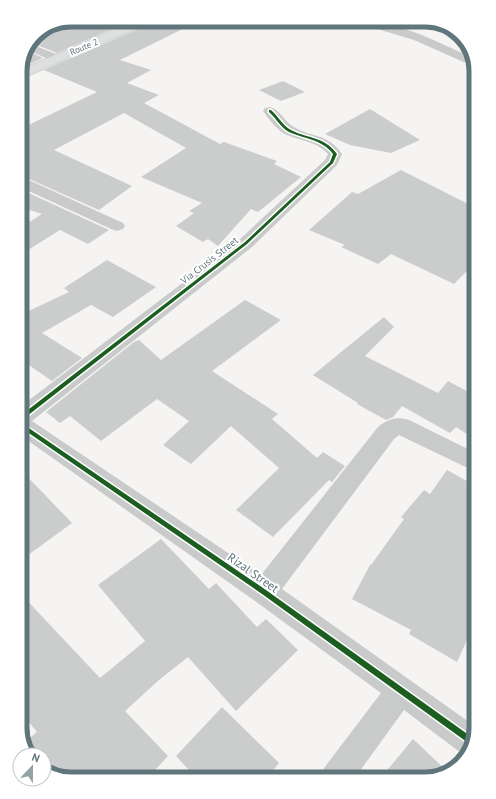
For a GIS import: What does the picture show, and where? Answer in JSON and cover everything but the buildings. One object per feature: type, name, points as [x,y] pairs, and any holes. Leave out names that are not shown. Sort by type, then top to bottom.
[{"type":"highway","name":"Route 2","points":[[27,72],[131,27]]},
{"type":"street","points":[[387,27],[424,40],[468,62]]},
{"type":"street","points":[[33,48],[57,59]]},
{"type":"street","name":"Via Crusis Street","points":[[27,413],[246,243],[332,162],[334,154],[332,148],[289,130],[283,126],[279,118],[270,111]]},
{"type":"street","points":[[27,184],[118,226]]},
{"type":"street","points":[[264,592],[386,433],[396,425],[406,428],[469,460]]},
{"type":"street","name":"Rizal Street","points":[[27,429],[264,592],[467,739]]},
{"type":"street","points":[[340,772],[400,691]]},
{"type":"cycle path","points":[[27,414],[246,243],[332,162],[335,154],[327,145],[315,139],[290,131],[270,111]]},
{"type":"cycle path","points":[[27,429],[264,592],[467,739]]}]
